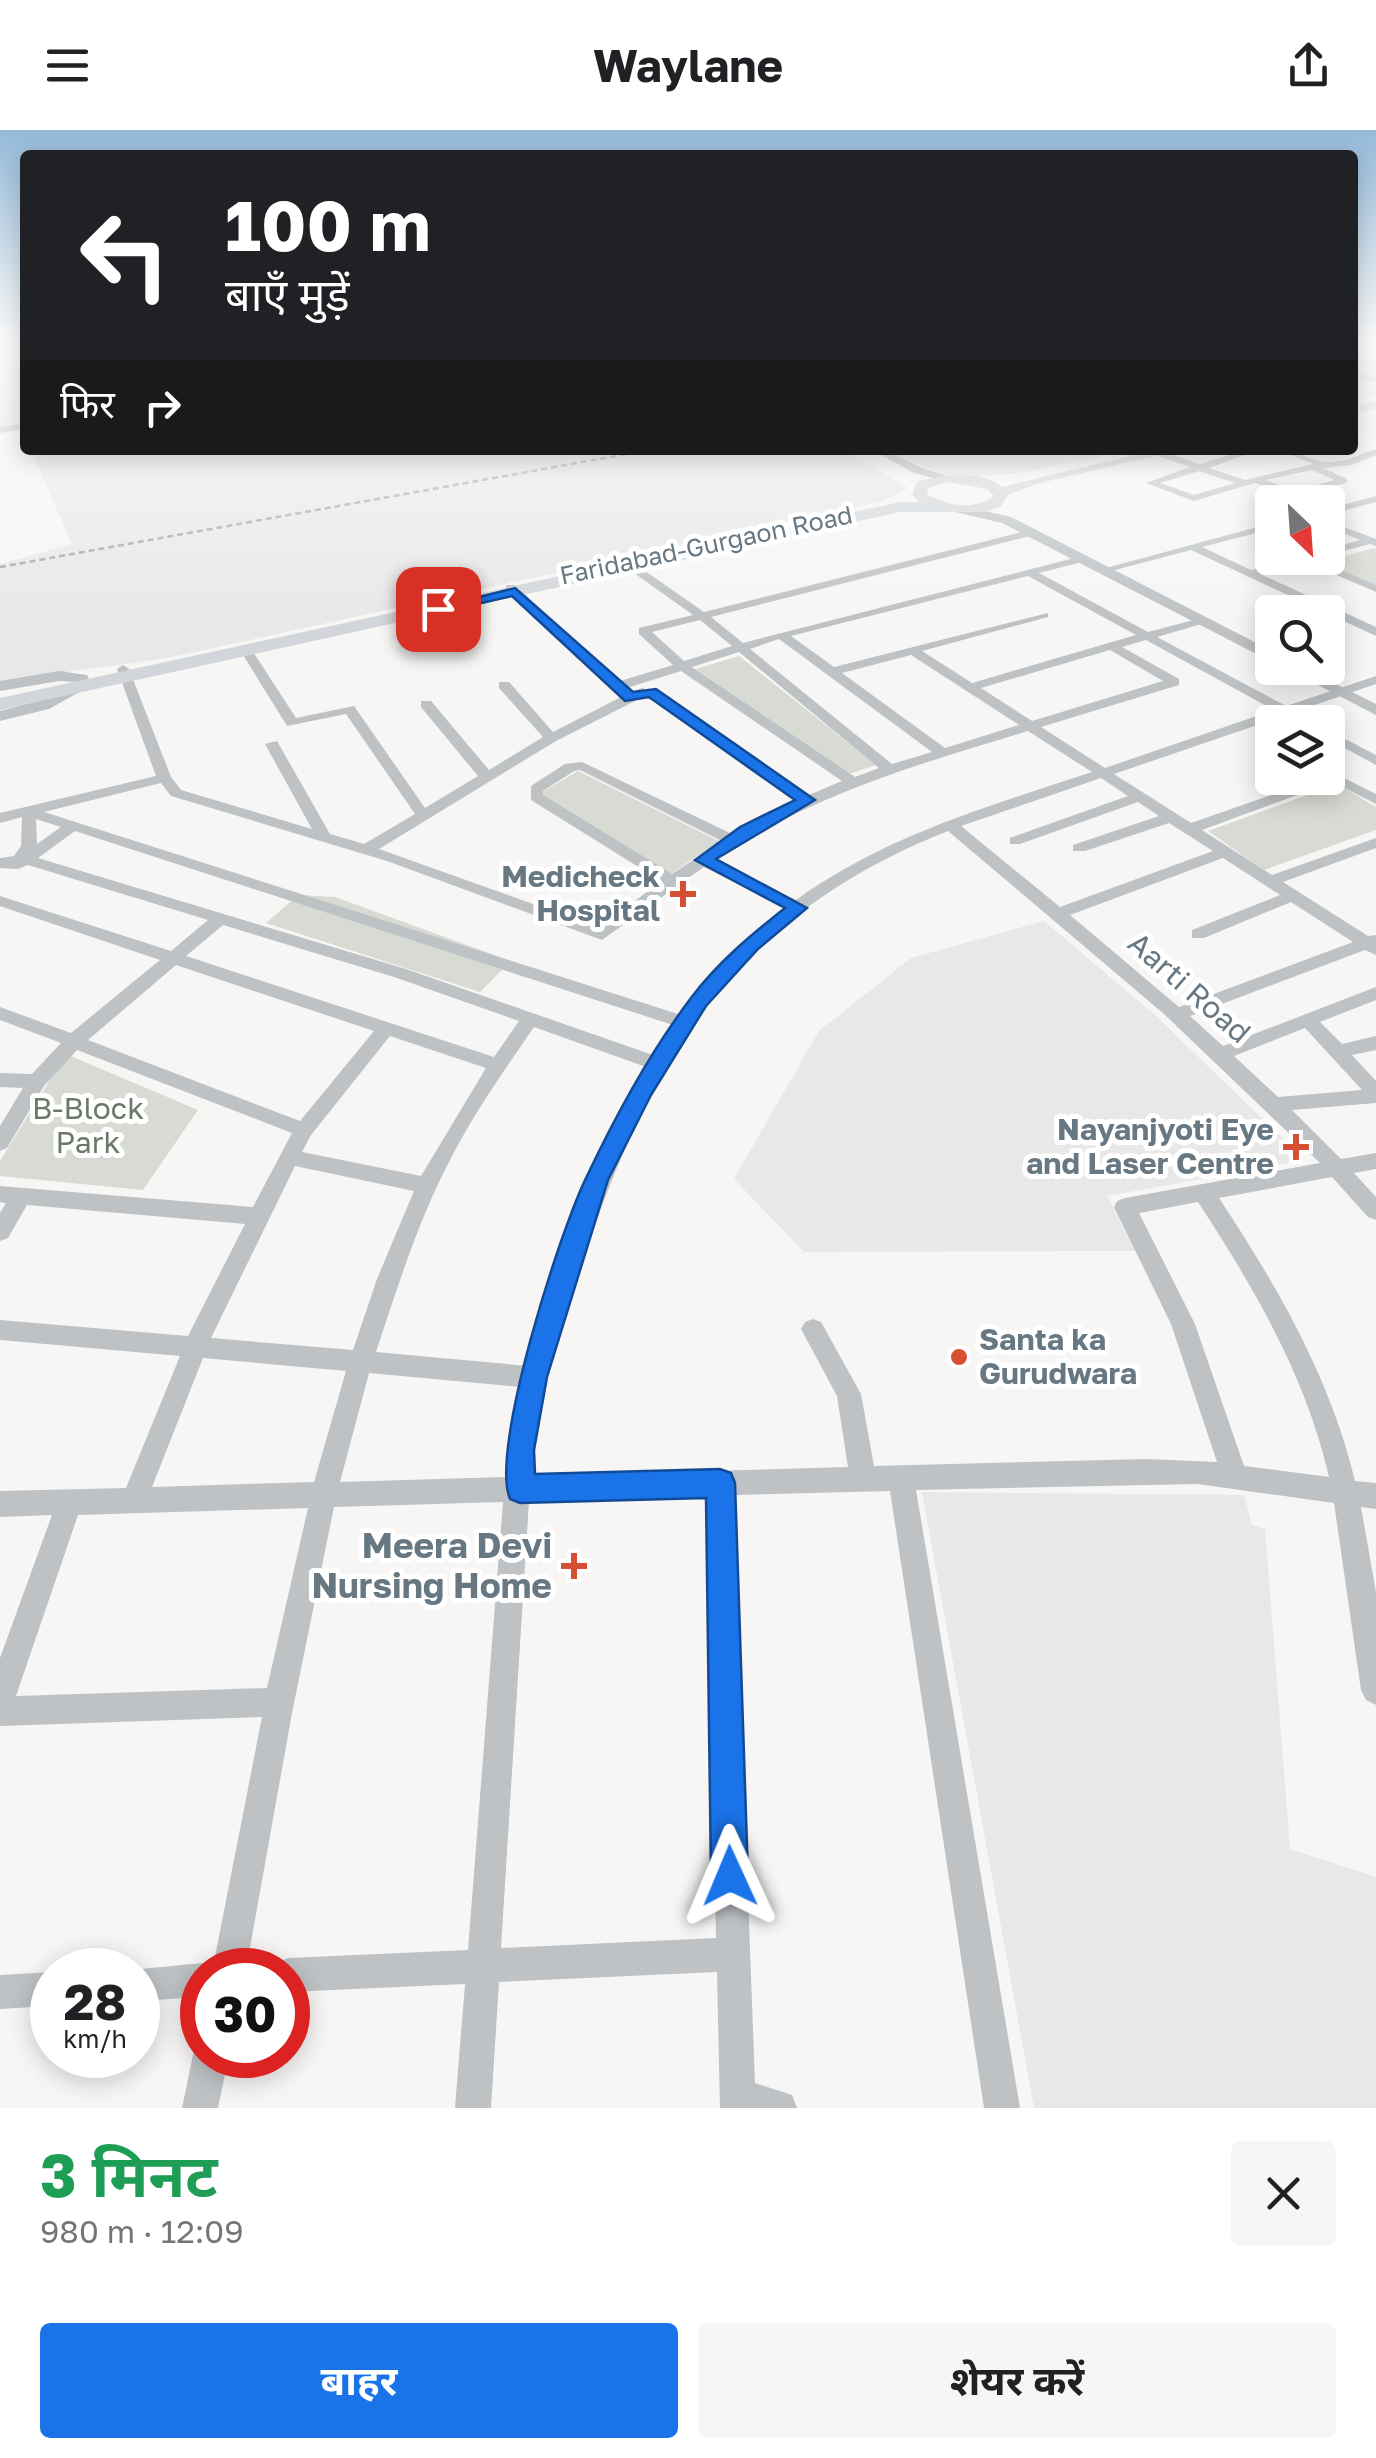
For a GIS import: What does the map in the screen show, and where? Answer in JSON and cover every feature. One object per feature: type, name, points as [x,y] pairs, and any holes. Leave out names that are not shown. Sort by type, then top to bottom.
[{"type":"main road","points":[[980,481],[1037,475],[1141,455]]},
{"type":"main road","points":[[980,481],[1000,497],[1036,480],[1145,455]]},
{"type":"main road","name":"Faridabad-Gurgaon Road","points":[[125,673],[512,590],[920,490],[948,478],[980,481]]},
{"type":"main road","points":[[920,490],[950,507]]},
{"type":"main road","name":"Faridabad-Gurgaon Road","points":[[125,673],[900,508],[950,507],[1000,497]]},
{"type":"main road","points":[[0,700],[125,673]]},
{"type":"street","points":[[1237,455],[1149,482],[1191,498],[1376,452]]},
{"type":"street","points":[[872,455],[920,490]]},
{"type":"street","points":[[888,455],[923,472],[948,478]]},
{"type":"street","points":[[1171,455],[1197,467],[1294,494],[1344,481],[1309,467]]},
{"type":"street","points":[[1297,455],[1327,466]]},
{"type":"street","points":[[1000,497],[1014,518],[1255,645]]},
{"type":"street","points":[[1345,507],[1376,499]]},
{"type":"street","points":[[1361,503],[1376,509]]},
{"type":"street","points":[[950,507],[994,515],[1255,646]]},
{"type":"street","points":[[1111,568],[1255,530]]},
{"type":"street","points":[[1345,531],[1373,542]]},
{"type":"street","points":[[852,782],[682,666],[642,634],[701,615],[1030,532]]},
{"type":"street","points":[[1345,548],[1373,542]]},
{"type":"street","points":[[1194,546],[1376,632]]},
{"type":"street","points":[[366,850],[624,692],[682,666],[781,635],[1082,559]]},
{"type":"street","points":[[631,566],[701,615],[890,769]]},
{"type":"street","points":[[1029,572],[1274,705]]},
{"type":"street","points":[[1251,574],[1255,573]]},
{"type":"street","points":[[1345,575],[1376,589]]},
{"type":"street","points":[[512,590],[624,692],[651,692],[807,800]]},
{"type":"street","points":[[832,672],[1044,615]]},
{"type":"street","points":[[968,688],[1200,620]]},
{"type":"street","points":[[781,635],[942,752]]},
{"type":"street","points":[[125,673],[164,778],[176,793],[366,850],[596,935],[615,929],[672,880],[733,840],[807,800],[942,752],[1174,682],[1111,646]]},
{"type":"street","points":[[246,650],[292,722],[349,709],[423,815]]},
{"type":"street","points":[[912,650],[1268,882],[1373,944]]},
{"type":"street","points":[[0,686],[59,676],[83,682]]},
{"type":"street","points":[[1303,705],[1376,680]]},
{"type":"street","points":[[0,716],[42,705],[83,682]]},
{"type":"street","points":[[504,685],[551,738]]},
{"type":"street","points":[[1331,685],[1376,703]]},
{"type":"street","points":[[1335,685],[1376,710]]},
{"type":"street","points":[[426,704],[487,776]]},
{"type":"street","points":[[473,2108],[520,1450],[534,1377],[596,1180],[656,1064],[683,1022],[752,944],[798,908],[881,854],[950,825],[1255,721]]},
{"type":"street","points":[[272,744],[324,837]]},
{"type":"street","points":[[1345,744],[1376,761]]},
{"type":"street","points":[[512,762],[552,778]]},
{"type":"street","points":[[672,880],[536,797],[536,790],[570,767],[588,767],[733,840]]},
{"type":"street","points":[[1188,828],[1334,777],[1376,800]]},
{"type":"street","points":[[0,818],[164,778]]},
{"type":"street","points":[[1016,841],[1140,797]]},
{"type":"street","points":[[29,812],[683,1022]]},
{"type":"street","points":[[22,859],[29,846],[29,812]]},
{"type":"street","points":[[1080,848],[1171,817]]},
{"type":"street","name":"Aarti Road","points":[[950,825],[1180,1012],[1278,1104],[1376,1212]]},
{"type":"street","points":[[0,877],[73,826]]},
{"type":"street","points":[[1268,882],[1376,843]]},
{"type":"street","points":[[1058,914],[1224,852]]},
{"type":"street","points":[[0,863],[22,859],[221,918],[531,1018],[656,1064]]},
{"type":"street","points":[[704,860],[798,908]]},
{"type":"street","points":[[1198,934],[1291,896]]},
{"type":"street","points":[[0,901],[498,1066]]},
{"type":"street","points":[[0,1143],[37,1081],[72,1043],[221,918]]},
{"type":"street","points":[[1180,1012],[1373,944]]},
{"type":"street","points":[[1223,1053],[1376,994]]},
{"type":"street","points":[[0,1014],[304,1130]]},
{"type":"street","points":[[233,1948],[325,1494],[359,1363],[428,1185],[468,1108],[531,1018]]},
{"type":"street","points":[[1307,1020],[1376,1095]]},
{"type":"street","points":[[134,1500],[196,1345],[289,1156],[304,1130],[386,1029]]},
{"type":"street","points":[[1337,1052],[1376,1043]]},
{"type":"street","points":[[0,1080],[37,1081]]},
{"type":"street","points":[[1278,1104],[1376,1095]]},
{"type":"street","points":[[289,1156],[428,1185]]},
{"type":"street","points":[[1235,1477],[1183,1324],[1126,1210],[1130,1204],[1376,1161]]},
{"type":"street","points":[[1203,1192],[1267,1291],[1314,1388],[1346,1492],[1376,1690]]},
{"type":"street","points":[[0,1232],[10,1195],[258,1216]]},
{"type":"street","points":[[813,1328],[849,1394],[863,1479]]},
{"type":"street","points":[[0,1330],[534,1377]]},
{"type":"street","points":[[0,1504],[1146,1471],[1235,1477],[1376,1496]]},
{"type":"street","points":[[902,1478],[1002,2108]]},
{"type":"street","points":[[720,1483],[738,2102],[779,2108]]},
{"type":"street","points":[[0,1699],[70,1502]]},
{"type":"street","points":[[0,1711],[282,1702]]},
{"type":"street","points":[[310,1974],[732,1954]]},
{"type":"street","points":[[0,1992],[30,1990]]},
{"type":"street","points":[[200,2108],[206,2078]]},
{"type":"shaded area","points":[[33,455],[851,455],[909,488],[883,501],[168,658],[0,681],[0,564],[72,544]]},
{"type":"shaded area","points":[[898,455],[1105,455],[1025,472],[970,477],[941,474]]},
{"type":"shaded area","points":[[1044,921],[1155,1015],[1305,1160],[1107,1196],[1136,1251],[804,1252],[734,1179],[819,1031],[911,958]]},
{"type":"shaded area","points":[[922,1492],[1244,1495],[1252,1525],[1265,1529],[1290,1849],[1376,1877],[1376,2108],[1034,2108]]},
{"type":"green space","points":[[1374,548],[1376,586],[1345,572],[1345,556]]},
{"type":"green space","points":[[739,656],[876,765],[849,774],[696,669]]},
{"type":"green space","points":[[578,771],[719,841],[671,874],[539,794]]},
{"type":"green space","points":[[1345,788],[1376,807],[1376,830],[1264,870],[1208,831],[1308,795],[1345,795]]},
{"type":"green space","points":[[298,895],[335,897],[511,961],[480,992],[266,923]]},
{"type":"green space","name":"B-Block Park","points":[[66,1054],[198,1110],[143,1190],[0,1176],[0,1161]]},
{"type":"railway","points":[[0,567],[621,455]]},
{"type":"place","name":"Medicheck Hospital","points":[[683,894]]},
{"type":"place","name":"Nayanjyoti Eye and Laser Centre","points":[[1296,1147]]},
{"type":"place","name":"Santa ka Gurudwara","points":[[959,1357]]},
{"type":"place","name":"Meera Devi Nursing Home","points":[[574,1566]]},
{"type":"route","points":[[438,609],[515,592],[630,698],[651,692],[807,800],[746,831],[704,860],[798,908],[752,944],[683,1022],[656,1064],[596,1180],[534,1377],[520,1450],[520,1489],[720,1483],[730,1876]]}]
